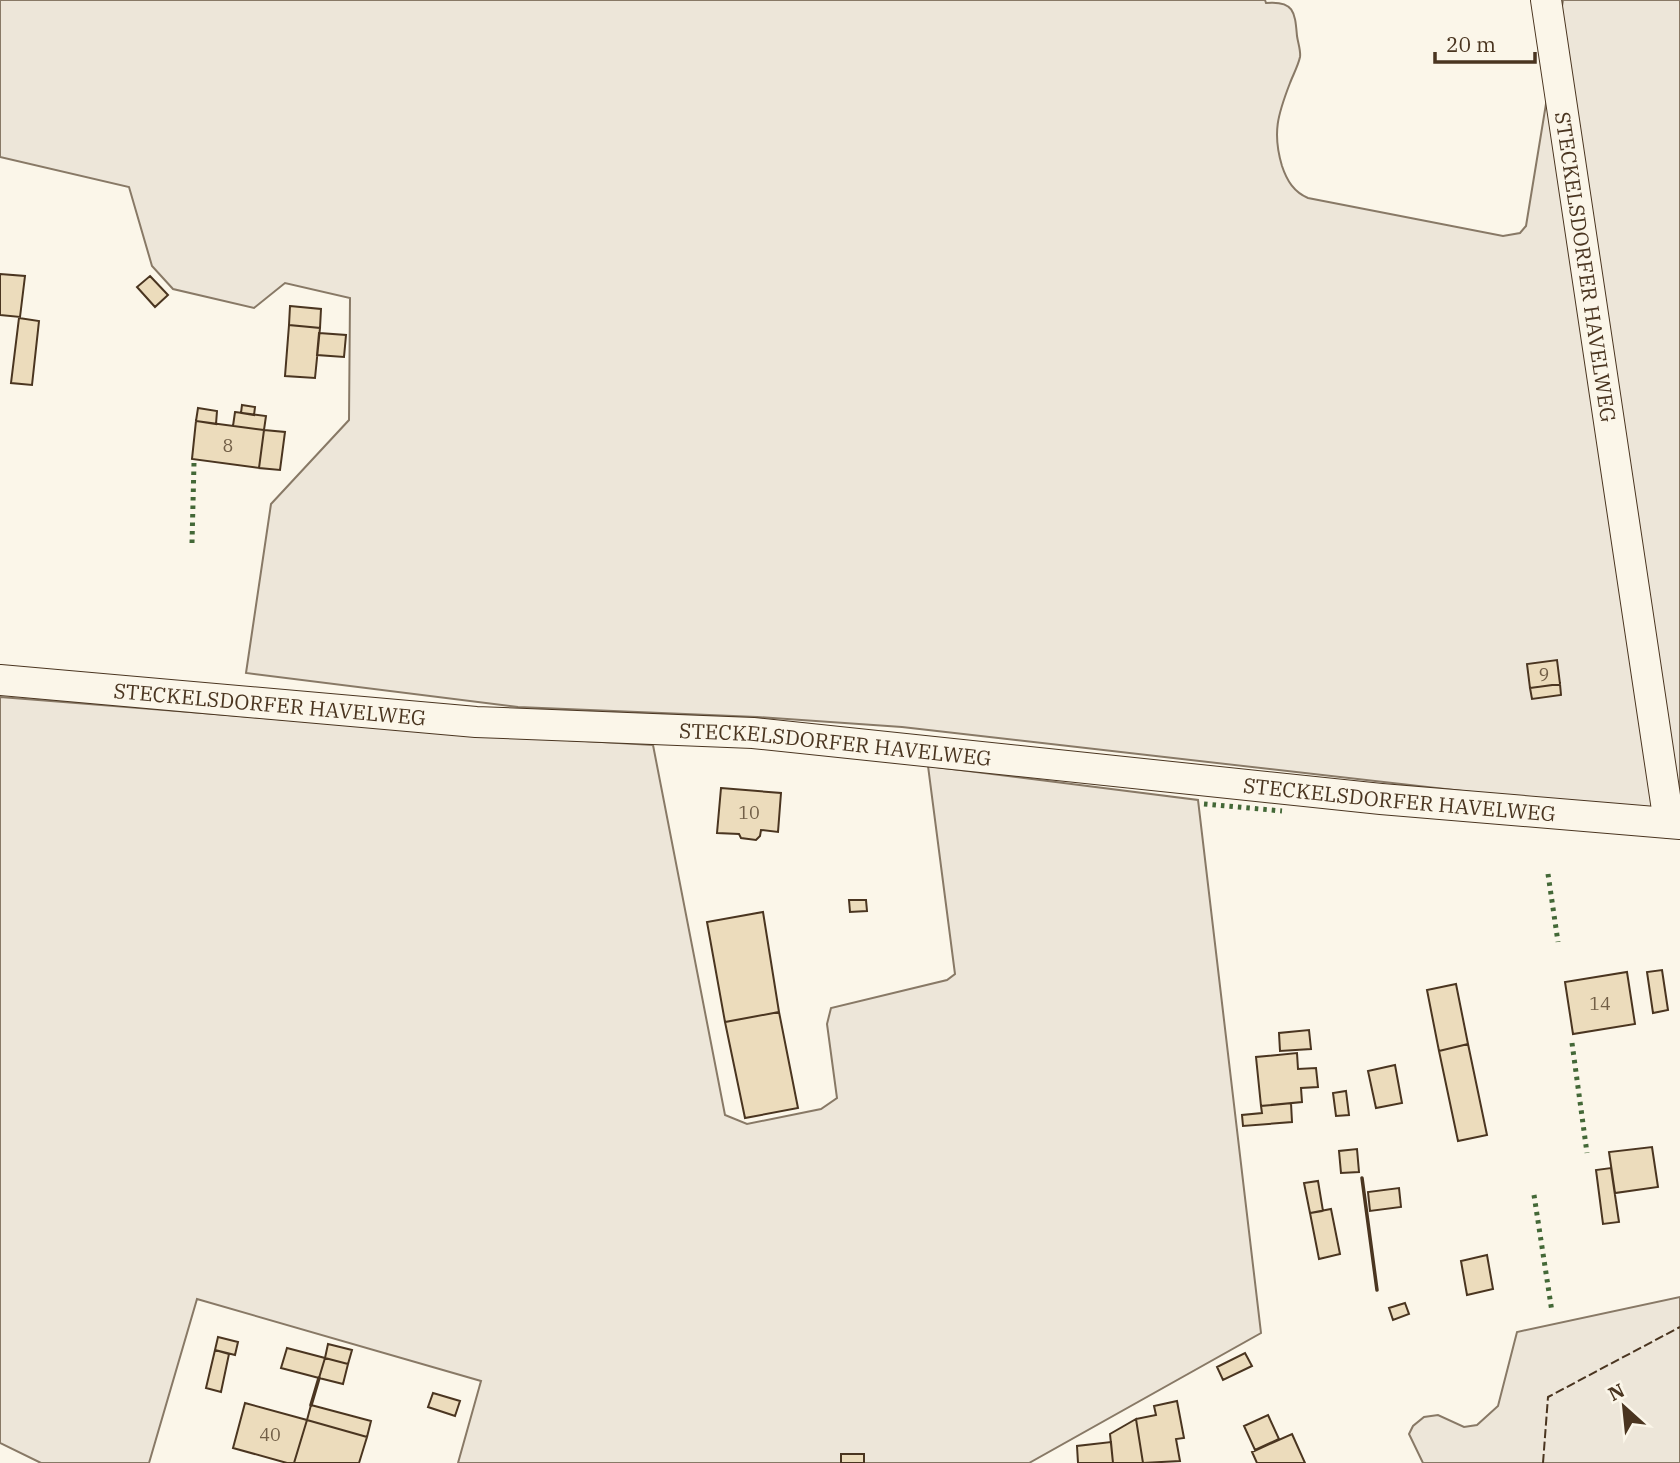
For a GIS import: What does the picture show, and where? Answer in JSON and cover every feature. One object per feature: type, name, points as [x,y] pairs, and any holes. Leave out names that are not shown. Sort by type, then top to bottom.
[{"type":"street","name":"STECKELSDORFER HAVELWEG","points":[[0,680],[476,722],[753,733],[1381,799],[1675,824],[1546,0]]},
{"type":"shaded area","points":[[0,0],[1265,0],[1266,3],[1283,4],[1292,10],[1300,52],[1282,104],[1277,133],[1282,166],[1295,189],[1308,198],[1503,236],[1520,233],[1526,226],[1563,0],[1680,0],[1680,812],[1628,810],[902,727],[757,717],[518,707],[246,673],[271,504],[349,420],[350,298],[285,283],[254,308],[173,289],[152,266],[129,187],[0,157]]},
{"type":"shaded area","points":[[0,697],[467,734],[653,745],[725,1115],[747,1124],[821,1109],[837,1098],[827,1024],[831,1008],[947,980],[955,974],[928,766],[1198,800],[1261,1333],[1029,1463],[458,1463],[481,1381],[197,1299],[149,1463],[41,1463],[0,1443]]},
{"type":"shaded area","points":[[1680,1297],[1680,1463],[1423,1463],[1409,1434],[1413,1426],[1424,1417],[1438,1415],[1464,1427],[1477,1425],[1498,1406],[1517,1332]]},
{"type":"building","points":[[0,274],[25,276],[20,317],[0,315]]},
{"type":"building","points":[[150,276],[168,295],[155,307],[137,287]]},
{"type":"building","points":[[290,306],[321,309],[320,328],[289,325]]},
{"type":"building","points":[[19,318],[39,321],[32,385],[11,383]]},
{"type":"building","points":[[289,325],[320,328],[315,378],[285,376]]},
{"type":"building","points":[[319,333],[346,335],[344,357],[317,355]]},
{"type":"building","points":[[242,405],[255,407],[254,415],[241,413]]},
{"type":"building","points":[[198,408],[217,411],[216,424],[196,421]]},
{"type":"building","points":[[235,412],[266,416],[264,430],[233,426]]},
{"type":"building","points":[[196,421],[264,430],[259,468],[192,459]]},
{"type":"building","points":[[264,430],[285,432],[280,470],[259,468]]},
{"type":"building","points":[[1557,660],[1560,684],[1530,688],[1527,664]]},
{"type":"building","points":[[1560,684],[1561,695],[1532,699],[1530,688]]},
{"type":"building","points":[[721,788],[781,793],[778,832],[761,830],[756,840],[741,838],[739,834],[717,833]]},
{"type":"building","points":[[849,900],[866,900],[867,911],[850,912]]},
{"type":"building","points":[[763,912],[779,1012],[725,1022],[707,922]]},
{"type":"building","points":[[1662,970],[1668,1010],[1653,1013],[1647,972]]},
{"type":"building","points":[[1627,972],[1635,1024],[1573,1034],[1565,982]]},
{"type":"building","points":[[1456,984],[1468,1044],[1439,1051],[1427,990]]},
{"type":"building","points":[[779,1012],[798,1108],[745,1118],[725,1022]]},
{"type":"building","points":[[1309,1030],[1311,1049],[1280,1051],[1279,1033]]},
{"type":"building","points":[[1468,1044],[1487,1135],[1458,1141],[1439,1051]]},
{"type":"building","points":[[1297,1053],[1298,1069],[1316,1068],[1318,1087],[1301,1088],[1302,1102],[1261,1106],[1256,1057]]},
{"type":"building","points":[[1395,1065],[1402,1103],[1376,1108],[1368,1071]]},
{"type":"building","points":[[1346,1091],[1349,1115],[1336,1116],[1333,1093]]},
{"type":"building","points":[[1291,1103],[1292,1122],[1243,1126],[1242,1115],[1262,1113],[1261,1106]]},
{"type":"building","points":[[1652,1147],[1658,1187],[1615,1193],[1609,1152]]},
{"type":"building","points":[[1357,1149],[1359,1172],[1341,1173],[1339,1151]]},
{"type":"building","points":[[1611,1168],[1619,1222],[1603,1224],[1596,1170]]},
{"type":"building","points":[[1318,1181],[1323,1211],[1310,1213],[1304,1183]]},
{"type":"building","points":[[1399,1188],[1401,1207],[1370,1211],[1368,1192]]},
{"type":"building","points":[[1331,1209],[1340,1254],[1319,1259],[1310,1213]]},
{"type":"building","points":[[1487,1255],[1493,1289],[1467,1295],[1461,1261]]},
{"type":"building","points":[[1405,1303],[1409,1314],[1393,1320],[1389,1308]]},
{"type":"building","points":[[218,1337],[238,1342],[235,1355],[215,1350]]},
{"type":"building","points":[[328,1344],[352,1350],[348,1364],[325,1358]]},
{"type":"building","points":[[287,1348],[325,1358],[319,1378],[281,1368]]},
{"type":"building","points":[[215,1350],[229,1354],[221,1392],[206,1388]]},
{"type":"building","points":[[1245,1353],[1252,1366],[1223,1380],[1217,1367]]},
{"type":"building","points":[[325,1358],[348,1364],[343,1384],[319,1378]]},
{"type":"building","points":[[433,1393],[460,1401],[455,1416],[428,1407]]},
{"type":"building","points":[[1177,1401],[1184,1438],[1176,1439],[1180,1461],[1143,1463],[1136,1419],[1156,1415],[1154,1406]]},
{"type":"building","points":[[245,1403],[307,1420],[294,1463],[233,1448]]},
{"type":"building","points":[[311,1405],[371,1421],[367,1437],[307,1420]]},
{"type":"building","points":[[1268,1415],[1279,1439],[1255,1450],[1244,1426]]},
{"type":"building","points":[[1136,1419],[1143,1463],[1113,1463],[1110,1434]]},
{"type":"building","points":[[307,1420],[367,1437],[359,1463],[294,1463]]},
{"type":"building","points":[[1292,1434],[1305,1463],[1257,1463],[1252,1452]]},
{"type":"building","points":[[1111,1442],[1113,1463],[1078,1463],[1077,1446]]},
{"type":"building","points":[[841,1454],[864,1454],[864,1463],[841,1463]]},
{"type":"hedge","points":[[192,543],[194,463]]},
{"type":"hedge","points":[[1204,804],[1282,811]]},
{"type":"hedge","points":[[1548,874],[1558,942]]},
{"type":"hedge","points":[[1572,1043],[1587,1153]]},
{"type":"hedge","points":[[1534,1195],[1552,1312]]},
{"type":"fence","points":[[1543,1463],[1548,1397],[1680,1327]]},
{"type":"wall","points":[[1362,1178],[1377,1290]]},
{"type":"wall","points":[[311,1405],[319,1378]]}]
